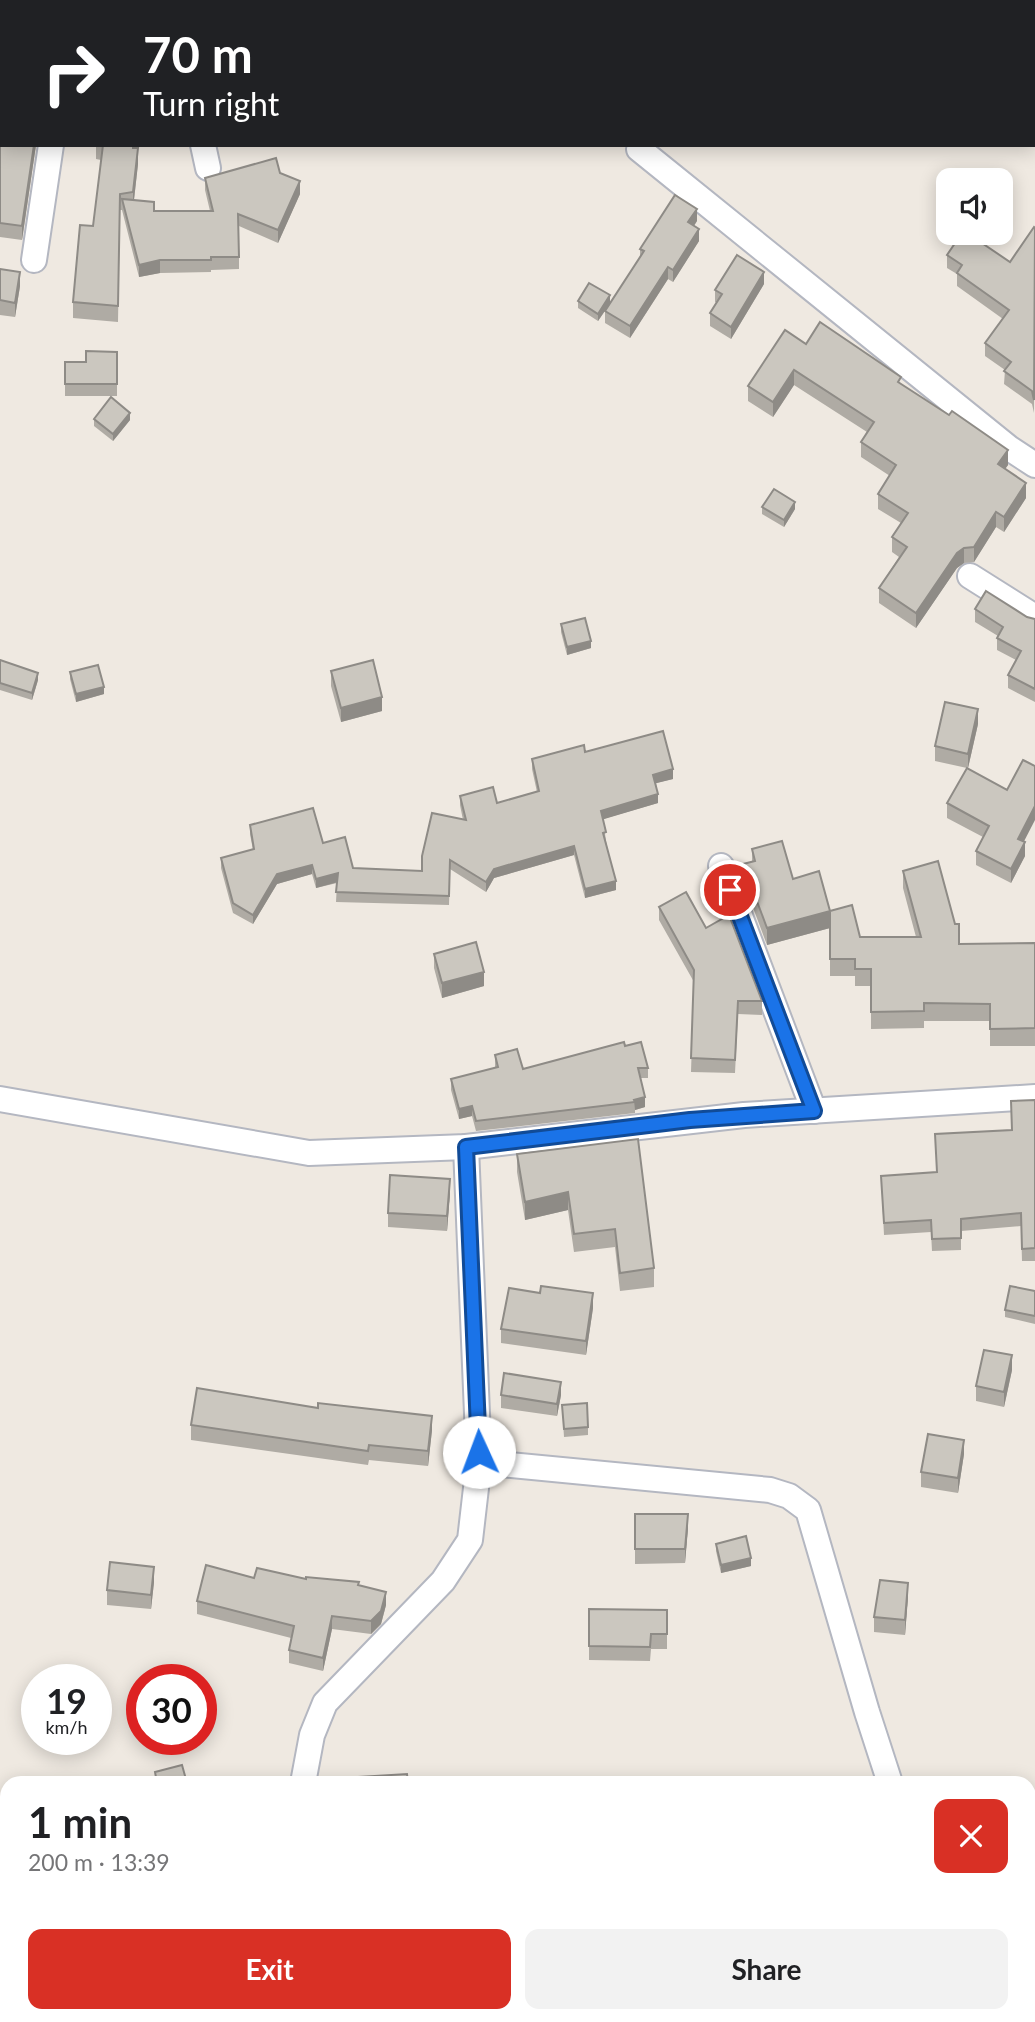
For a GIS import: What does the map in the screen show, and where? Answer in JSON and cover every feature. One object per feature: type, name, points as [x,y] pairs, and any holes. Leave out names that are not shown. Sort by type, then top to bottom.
[{"type":"street","points":[[34,260],[51,147]]},
{"type":"street","points":[[639,149],[1009,448],[1035,465]]},
{"type":"street","points":[[970,576],[1035,617]]},
{"type":"street","points":[[721,866],[814,1111]]},
{"type":"street","points":[[0,1099],[309,1153],[466,1147],[690,1120],[1035,1097]]},
{"type":"street","points":[[304,1776],[312,1735],[325,1703],[443,1581],[470,1540],[479,1462],[466,1147]]},
{"type":"street","points":[[479,1462],[770,1490],[789,1496],[808,1510],[863,1701],[888,1776]]},
{"type":"building","points":[[0,147],[34,147],[22,226],[0,223]]},
{"type":"building","points":[[103,147],[138,148],[133,192],[120,194],[118,306],[73,302],[80,225],[93,226]]},
{"type":"building","points":[[276,158],[280,173],[300,181],[278,230],[238,214],[239,257],[160,260],[139,265],[122,199],[154,202],[154,211],[213,211],[205,178]]},
{"type":"building","points":[[675,195],[697,209],[688,222],[699,229],[673,270],[668,267],[630,326],[605,311],[644,251],[640,249]]},
{"type":"building","points":[[1034,227],[1034,400],[1032,391],[1004,371],[1011,362],[985,343],[1009,310],[957,273],[962,265],[947,255],[954,245],[985,245],[1010,262]]},
{"type":"building","points":[[737,255],[764,272],[731,327],[710,313],[722,294],[715,290]]},
{"type":"building","points":[[0,269],[20,272],[15,303],[0,300]]},
{"type":"building","points":[[589,283],[610,295],[598,314],[578,301]]},
{"type":"building","points":[[820,322],[901,377],[898,382],[949,415],[952,411],[1008,450],[998,464],[1026,483],[1004,517],[996,512],[974,547],[964,548],[957,553],[916,613],[879,588],[907,547],[892,537],[908,513],[878,494],[896,465],[861,442],[874,422],[794,370],[773,402],[748,386],[785,330],[806,344]]},
{"type":"building","points":[[86,351],[117,352],[117,384],[65,384],[65,362],[86,362]]},
{"type":"building","points":[[111,397],[130,413],[113,434],[94,419]]},
{"type":"building","points":[[774,489],[795,502],[784,520],[762,507]]},
{"type":"building","points":[[986,591],[1027,617],[1035,619],[1035,689],[1008,675],[1021,651],[997,638],[1003,627],[975,609]]},
{"type":"building","points":[[585,618],[591,641],[567,647],[561,624]]},
{"type":"building","points":[[0,660],[38,673],[32,693],[0,683]]},
{"type":"building","points":[[373,660],[382,697],[341,708],[331,671]]},
{"type":"building","points":[[98,665],[104,687],[76,694],[70,672]]},
{"type":"building","points":[[945,702],[978,709],[968,754],[935,746]]},
{"type":"building","points":[[663,731],[673,769],[653,775],[658,794],[601,811],[606,832],[603,833],[616,881],[585,889],[574,846],[494,869],[486,882],[450,860],[449,896],[336,892],[338,873],[316,879],[312,865],[277,874],[253,915],[233,903],[221,858],[254,849],[250,825],[313,808],[323,843],[345,837],[353,868],[422,871],[422,856],[432,813],[466,820],[460,796],[493,787],[497,803],[539,791],[532,759],[584,745],[585,752]]},
{"type":"building","points":[[1023,760],[1035,766],[1035,806],[1018,839],[1025,842],[1011,869],[976,851],[989,826],[947,803],[967,768],[1007,790]]},
{"type":"building","points":[[782,841],[793,879],[819,871],[830,911],[767,928],[743,864],[755,861],[752,849]]},
{"type":"building","points":[[938,861],[955,924],[959,924],[959,944],[1035,943],[1035,1028],[990,1029],[990,1004],[924,1003],[924,1011],[871,1012],[871,969],[855,969],[855,959],[830,959],[830,911],[852,905],[860,937],[921,937],[903,871]]},
{"type":"building","points":[[686,892],[706,928],[729,915],[762,1001],[738,1001],[735,1060],[691,1058],[694,970],[659,907]]},
{"type":"building","points":[[476,942],[484,972],[442,983],[434,954]]},
{"type":"building","points":[[624,1042],[625,1046],[641,1042],[648,1068],[638,1068],[645,1097],[634,1100],[635,1102],[476,1121],[472,1106],[459,1109],[451,1079],[498,1067],[495,1055],[517,1049],[523,1069]]},
{"type":"building","points":[[1035,1100],[1035,1248],[1022,1249],[1021,1213],[961,1219],[961,1238],[932,1239],[931,1220],[884,1223],[881,1176],[937,1172],[935,1134],[1012,1130],[1011,1101]]},
{"type":"building","points":[[638,1139],[654,1268],[620,1273],[615,1229],[574,1234],[568,1192],[525,1202],[517,1154]]},
{"type":"building","points":[[390,1175],[450,1179],[447,1216],[388,1213]]},
{"type":"building","points":[[541,1286],[593,1293],[586,1341],[501,1329],[509,1288],[540,1293]]},
{"type":"building","points":[[1010,1286],[1035,1291],[1035,1316],[1005,1310]]},
{"type":"building","points":[[984,1350],[1012,1355],[1004,1392],[976,1386]]},
{"type":"building","points":[[504,1373],[561,1382],[557,1404],[501,1395]]},
{"type":"building","points":[[197,1388],[318,1408],[318,1403],[432,1416],[428,1451],[369,1445],[368,1451],[191,1425]]},
{"type":"building","points":[[587,1403],[588,1427],[564,1429],[562,1405]]},
{"type":"building","points":[[928,1434],[964,1440],[958,1478],[921,1472]]},
{"type":"building","points":[[635,1514],[688,1514],[685,1549],[635,1549]]},
{"type":"building","points":[[746,1536],[751,1558],[721,1565],[716,1544]]},
{"type":"building","points":[[110,1562],[154,1567],[151,1595],[107,1590]]},
{"type":"building","points":[[206,1565],[254,1578],[257,1568],[306,1579],[359,1582],[358,1585],[386,1592],[381,1611],[371,1621],[332,1616],[323,1658],[289,1650],[294,1626],[197,1601]]},
{"type":"building","points":[[880,1580],[908,1583],[905,1620],[874,1617]]},
{"type":"building","points":[[589,1609],[667,1610],[667,1634],[651,1634],[650,1647],[589,1646]]},
{"type":"building","points":[[182,1765],[185,1776],[156,1776],[155,1772]]},
{"type":"building","points":[[407,1774],[407,1776],[375,1776]]},
{"type":"route","points":[[479,1452],[466,1147],[690,1120],[814,1111],[730,890]]}]
